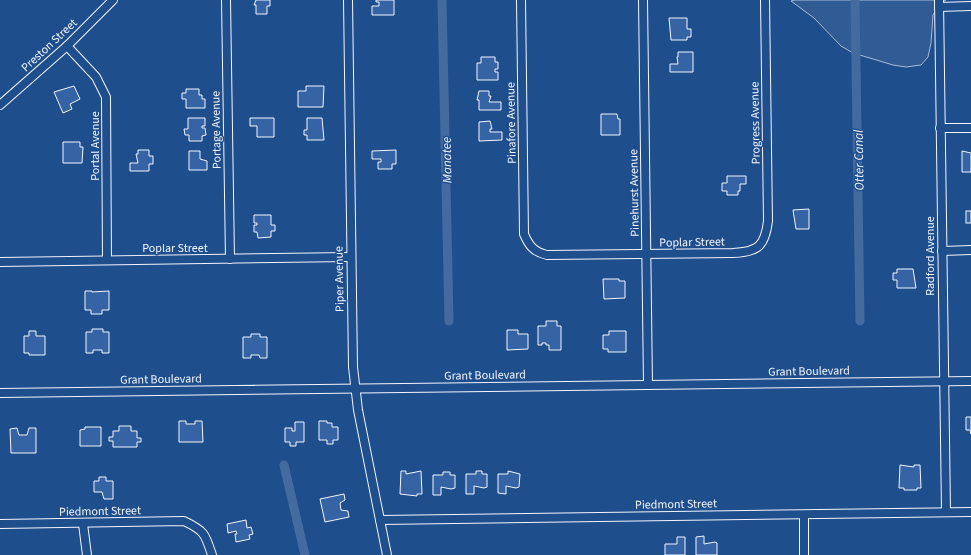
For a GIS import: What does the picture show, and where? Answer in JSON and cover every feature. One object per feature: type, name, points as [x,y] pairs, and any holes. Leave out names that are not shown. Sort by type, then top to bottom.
[{"type":"street","name":"Preston Street","points":[[0,106],[67,46],[113,0]]},
{"type":"street","name":"Portage Avenue","points":[[226,0],[230,259]]},
{"type":"street","name":"Piper Avenue","points":[[348,0],[350,257],[353,367],[355,388],[387,555]]},
{"type":"street","name":"Pinafore Avenue","points":[[521,0],[523,223],[524,234],[528,244]]},
{"type":"street","name":"Pinehurst Avenue","points":[[643,0],[648,385]]},
{"type":"street","name":"Progress Avenue","points":[[762,244],[766,234],[768,221],[765,0]]},
{"type":"street","points":[[939,3],[971,6]]},
{"type":"street","name":"Radford Avenue","points":[[939,3],[946,512]]},
{"type":"street","name":"Portal Avenue","points":[[67,46],[96,77],[106,97],[107,260]]},
{"type":"street","points":[[940,128],[971,128]]},
{"type":"street","name":"Poplar Street","points":[[528,244],[537,252],[547,255],[743,253],[752,251],[762,244]]},
{"type":"street","points":[[942,251],[971,250]]},
{"type":"street","name":"Poplar Street","points":[[0,262],[350,257]]},
{"type":"street","name":"Grant Boulevard","points":[[0,393],[971,381]]},
{"type":"street","name":"Piedmont Street","points":[[380,520],[971,512]]},
{"type":"street","points":[[804,515],[804,555]]},
{"type":"street","name":"Piedmont Street","points":[[0,524],[184,522],[199,528],[206,537],[212,555]]},
{"type":"street","points":[[83,524],[87,555]]},
{"type":"shaded area","points":[[946,0],[940,4],[933,15],[931,43],[928,57],[921,65],[906,67],[893,65],[853,53],[841,46],[814,18],[791,1]]},
{"type":"building","points":[[256,0],[270,0],[270,6],[267,6],[267,14],[256,14],[256,5],[254,5]]},
{"type":"building","points":[[376,0],[394,0],[394,15],[372,15],[372,6],[379,6],[379,2],[376,2]]},
{"type":"building","points":[[669,18],[687,18],[687,29],[691,29],[691,37],[687,37],[687,40],[671,40]]},
{"type":"building","points":[[678,52],[693,52],[693,72],[670,72],[670,64],[678,64]]},
{"type":"building","points":[[481,57],[495,57],[495,62],[498,62],[498,69],[495,69],[495,72],[498,72],[498,80],[477,80],[477,63],[481,63]]},
{"type":"building","points":[[74,86],[80,99],[70,104],[72,109],[63,113],[54,92]]},
{"type":"building","points":[[306,86],[324,86],[323,107],[298,107],[298,91],[306,91]]},
{"type":"building","points":[[186,89],[199,89],[199,95],[202,95],[202,99],[205,99],[205,108],[186,108],[186,99],[182,99],[182,93],[186,93]]},
{"type":"building","points":[[479,91],[489,91],[489,96],[491,96],[489,102],[501,102],[501,110],[479,110],[479,100],[477,100]]},
{"type":"building","points":[[601,114],[617,114],[618,119],[620,119],[620,135],[601,135]]},
{"type":"building","points":[[188,118],[205,118],[205,126],[202,126],[202,128],[205,128],[206,135],[202,136],[202,141],[189,141],[189,135],[185,135],[184,129],[188,129]]},
{"type":"building","points":[[250,118],[274,118],[274,137],[257,137],[257,126],[250,126]]},
{"type":"building","points":[[307,118],[322,118],[324,140],[307,140],[307,135],[304,135],[304,130],[307,130]]},
{"type":"building","points":[[490,121],[492,129],[490,129],[490,132],[502,132],[502,140],[479,141],[479,122]]},
{"type":"building","points":[[63,142],[80,142],[80,147],[83,147],[82,163],[63,163]]},
{"type":"building","points":[[138,150],[149,150],[149,156],[153,156],[153,164],[149,164],[149,171],[130,171],[130,163],[138,163],[136,154],[138,154]]},
{"type":"building","points":[[396,150],[396,164],[392,164],[392,169],[378,169],[378,162],[381,162],[381,159],[372,159],[372,151]]},
{"type":"building","points":[[189,151],[200,151],[200,159],[207,161],[207,170],[189,170]]},
{"type":"building","points":[[962,151],[971,153],[971,172],[962,172]]},
{"type":"building","points":[[727,176],[746,176],[746,184],[740,184],[740,191],[738,191],[738,195],[727,195],[727,191],[722,191],[722,183],[727,183]]},
{"type":"building","points":[[809,209],[809,229],[796,229],[793,210]]},
{"type":"building","points":[[966,211],[971,211],[971,223],[966,223]]},
{"type":"building","points":[[254,215],[271,215],[271,225],[275,225],[275,231],[271,231],[271,237],[258,238],[257,232],[254,232],[254,225],[257,225],[257,223],[254,223]]},
{"type":"building","points":[[897,269],[913,269],[916,288],[897,288],[897,280],[893,280],[893,273],[897,273]]},
{"type":"building","points":[[603,279],[619,279],[619,281],[625,281],[625,298],[604,299]]},
{"type":"building","points":[[85,291],[109,291],[109,310],[102,310],[102,314],[91,314],[91,310],[85,310]]},
{"type":"building","points":[[546,321],[557,321],[557,326],[561,326],[561,350],[549,350],[549,345],[546,345],[546,343],[538,345],[538,326],[546,326]]},
{"type":"building","points":[[92,329],[103,329],[103,332],[109,332],[109,353],[102,353],[102,350],[93,350],[93,353],[86,353],[86,332],[92,332]]},
{"type":"building","points":[[507,330],[518,330],[518,334],[528,334],[528,349],[507,350]]},
{"type":"building","points":[[29,331],[36,331],[36,336],[45,336],[45,355],[29,355],[29,353],[24,353],[24,336],[29,336]]},
{"type":"building","points":[[609,331],[626,331],[626,352],[608,352],[608,349],[603,349],[603,335],[609,335]]},
{"type":"building","points":[[251,334],[260,334],[260,337],[267,337],[267,358],[260,358],[259,355],[251,355],[251,358],[243,358],[243,337],[251,337]]},
{"type":"building","points":[[966,417],[971,417],[971,434],[970,430],[966,430]]},
{"type":"building","points":[[179,421],[186,421],[186,424],[195,424],[195,421],[202,421],[203,442],[179,442]]},
{"type":"building","points":[[319,421],[327,421],[327,423],[332,423],[332,427],[338,427],[338,440],[333,440],[333,444],[327,444],[327,440],[319,440]]},
{"type":"building","points":[[295,422],[304,422],[304,442],[296,442],[296,446],[290,446],[290,442],[285,442],[285,428],[292,428],[292,431],[295,431]]},
{"type":"building","points":[[119,426],[131,426],[131,431],[137,431],[137,438],[141,438],[141,442],[137,442],[137,447],[113,447],[113,441],[109,441],[109,437],[113,437],[113,431],[119,431]]},
{"type":"building","points":[[85,427],[101,427],[101,446],[80,446],[80,430],[85,429]]},
{"type":"building","points":[[17,428],[19,435],[27,435],[29,428],[36,428],[36,453],[11,453],[10,429]]},
{"type":"building","points":[[900,465],[914,467],[914,465],[920,465],[921,488],[917,488],[917,490],[904,490],[904,488],[899,488]]},
{"type":"building","points":[[401,471],[406,471],[406,474],[421,471],[422,494],[417,494],[417,496],[400,494]]},
{"type":"building","points":[[476,471],[482,471],[482,474],[487,474],[487,487],[484,488],[474,486],[474,494],[466,494],[466,474],[476,474]]},
{"type":"building","points":[[508,471],[520,474],[519,487],[516,488],[506,486],[506,494],[498,493],[498,474],[508,474]]},
{"type":"building","points":[[443,472],[450,472],[450,475],[455,475],[455,488],[451,489],[441,487],[441,495],[433,495],[433,475],[443,475]]},
{"type":"building","points":[[99,477],[106,477],[106,481],[113,481],[113,499],[104,499],[102,492],[94,492],[94,481],[99,481]]},
{"type":"building","points":[[344,494],[345,500],[340,503],[341,510],[348,511],[349,517],[325,522],[320,499]]},
{"type":"building","points":[[246,520],[247,528],[251,527],[253,534],[249,535],[250,539],[236,542],[236,531],[228,533],[227,524]]},
{"type":"building","points":[[704,536],[704,544],[717,543],[717,555],[696,555],[696,537]]},
{"type":"building","points":[[677,537],[685,537],[685,555],[665,555],[665,544],[677,544]]},
{"type":"waterway","name":"Manatee","points":[[442,0],[449,321]]},
{"type":"waterway","name":"Otter Canal","points":[[855,0],[860,321]]},
{"type":"waterway","points":[[284,465],[305,555]]}]
